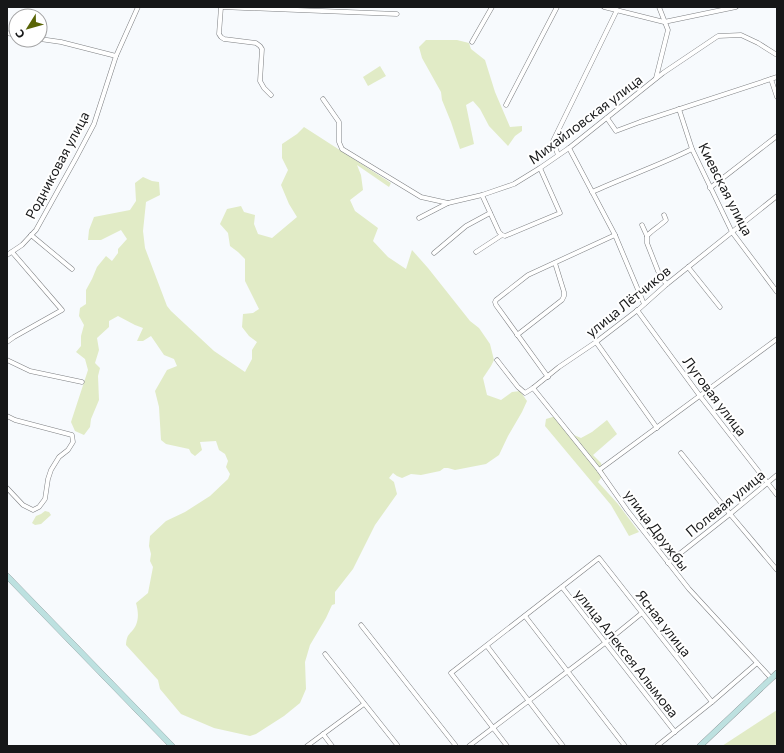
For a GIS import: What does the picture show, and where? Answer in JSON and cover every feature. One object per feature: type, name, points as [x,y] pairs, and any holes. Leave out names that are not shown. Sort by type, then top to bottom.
[{"type":"main road","points":[[7,576],[172,746]]},
{"type":"main road","points":[[700,746],[777,673]]},
{"type":"street","name":"Родниковая улица","points":[[7,256],[22,245],[36,230],[94,124],[116,56],[138,7]]},
{"type":"street","points":[[271,95],[260,81],[262,49],[260,46],[256,43],[221,38],[219,34],[221,7],[343,9],[397,14]]},
{"type":"street","points":[[472,42],[492,7]]},
{"type":"street","points":[[506,104],[557,7]]},
{"type":"street","points":[[604,7],[664,22],[736,7]]},
{"type":"street","points":[[656,78],[668,30],[659,7]]},
{"type":"street","points":[[558,155],[553,141],[617,10]]},
{"type":"street","name":"Михайловская улица","points":[[323,99],[339,122],[339,142],[342,149],[421,197],[448,203],[482,195],[514,184],[540,168],[569,148],[656,78],[718,36],[741,35],[758,43],[777,56]]},
{"type":"street","points":[[48,40],[116,56]]},
{"type":"street","points":[[607,118],[616,131],[777,77]]},
{"type":"street","points":[[771,79],[777,97]]},
{"type":"street","name":"Киевская улица","points":[[679,109],[692,149],[732,232],[777,292]]},
{"type":"street","points":[[710,188],[777,136]]},
{"type":"street","points":[[569,148],[615,235],[644,304]]},
{"type":"street","points":[[592,192],[670,160],[692,149]]},
{"type":"street","points":[[476,252],[502,235],[506,236],[560,213],[540,168]]},
{"type":"street","points":[[482,195],[499,232],[502,235]]},
{"type":"street","name":"улица Лётчиков","points":[[533,388],[559,367],[596,342],[637,310],[667,284],[777,196]]},
{"type":"street","points":[[419,218],[448,203]]},
{"type":"street","points":[[434,253],[466,226],[490,213]]},
{"type":"street","points":[[646,236],[666,220],[664,215]]},
{"type":"street","points":[[642,225],[658,271],[661,278],[667,284]]},
{"type":"street","points":[[31,235],[72,269]]},
{"type":"street","points":[[548,377],[495,302],[528,275],[615,235]]},
{"type":"street","points":[[7,342],[62,310],[12,252]]},
{"type":"street","points":[[517,335],[562,300],[564,292],[555,263]]},
{"type":"street","points":[[688,267],[720,307]]},
{"type":"street","name":"Луговая улица","points":[[637,310],[700,396],[777,495]]},
{"type":"street","points":[[599,470],[777,339]]},
{"type":"street","points":[[596,342],[657,428]]},
{"type":"street","points":[[7,360],[30,371],[82,382]]},
{"type":"street","points":[[497,360],[518,387],[525,393],[533,388]]},
{"type":"street","name":"улица Дружбы","points":[[533,388],[599,470],[668,564],[771,678]]},
{"type":"street","points":[[7,416],[15,420],[72,435],[73,442],[68,450],[59,457],[51,470],[45,499],[39,507],[33,510],[23,505],[7,488]]},
{"type":"street","points":[[681,453],[777,570]]},
{"type":"street","name":"Полевая улица","points":[[668,564],[777,475]]},
{"type":"street","name":"Ясная улица","points":[[562,587],[599,558],[712,702]]},
{"type":"street","points":[[507,746],[452,673],[562,587]]},
{"type":"street","name":"улица Алексея Алымова","points":[[562,587],[675,732]]},
{"type":"street","points":[[468,746],[642,614]]},
{"type":"street","points":[[525,616],[625,746]]},
{"type":"street","points":[[361,625],[456,746]]},
{"type":"street","points":[[487,646],[563,746]]},
{"type":"street","points":[[325,654],[398,746]]},
{"type":"street","points":[[657,746],[712,702],[757,663]]},
{"type":"street","points":[[307,746],[364,704]]},
{"type":"street","points":[[323,734],[332,746]]},
{"type":"green space","points":[[426,40],[457,40],[469,43],[471,49],[485,60],[495,92],[510,127],[522,126],[522,131],[515,136],[508,146],[489,126],[480,109],[473,101],[466,105],[474,144],[460,149],[442,100],[441,92],[422,58],[419,47]]},
{"type":"green space","points":[[380,66],[386,76],[368,86],[363,77]]},
{"type":"green space","points":[[304,127],[391,183],[389,187],[357,165],[361,175],[363,190],[350,200],[355,211],[378,228],[373,241],[388,257],[406,269],[412,250],[470,321],[479,328],[490,344],[494,360],[483,378],[487,395],[501,400],[512,392],[520,391],[527,401],[499,455],[486,464],[455,470],[444,468],[440,471],[421,475],[411,474],[402,478],[393,473],[389,478],[394,482],[397,494],[375,525],[353,569],[335,592],[335,604],[332,605],[310,645],[305,662],[306,689],[300,703],[284,716],[256,734],[250,736],[214,728],[181,714],[160,689],[158,680],[126,645],[128,636],[137,622],[138,614],[136,603],[148,593],[153,567],[150,561],[150,536],[166,521],[185,512],[210,496],[228,479],[230,474],[226,467],[228,461],[225,454],[219,450],[216,441],[200,442],[202,450],[195,456],[189,449],[166,444],[161,440],[159,407],[155,391],[167,370],[177,366],[174,359],[164,355],[151,336],[143,341],[137,341],[143,328],[118,316],[109,321],[109,327],[97,338],[99,350],[95,363],[100,368],[98,376],[99,400],[91,419],[90,427],[84,435],[75,431],[71,422],[88,370],[85,359],[76,352],[81,346],[81,336],[84,325],[79,316],[80,308],[86,304],[86,290],[97,267],[106,256],[112,261],[118,253],[118,249],[127,239],[121,230],[101,240],[88,240],[89,230],[94,217],[130,210],[136,201],[135,183],[143,177],[159,182],[160,195],[146,202],[143,231],[145,248],[167,306],[214,351],[245,372],[252,359],[252,350],[257,342],[249,336],[242,327],[243,314],[253,313],[259,309],[245,281],[245,259],[230,246],[228,233],[220,224],[227,209],[241,206],[244,212],[255,215],[254,224],[258,234],[272,238],[297,217],[289,204],[281,185],[288,170],[282,158],[282,144],[297,134]]},
{"type":"green space","points":[[556,416],[574,435],[581,438],[592,432],[607,420],[617,434],[593,455],[601,463],[604,474],[598,482],[618,504],[639,532],[629,536],[611,505],[545,426],[546,419]]},
{"type":"green space","points":[[45,511],[49,512],[51,515],[41,524],[35,525],[32,523],[36,516]]},
{"type":"green space","points":[[777,710],[777,746],[722,746]]}]
